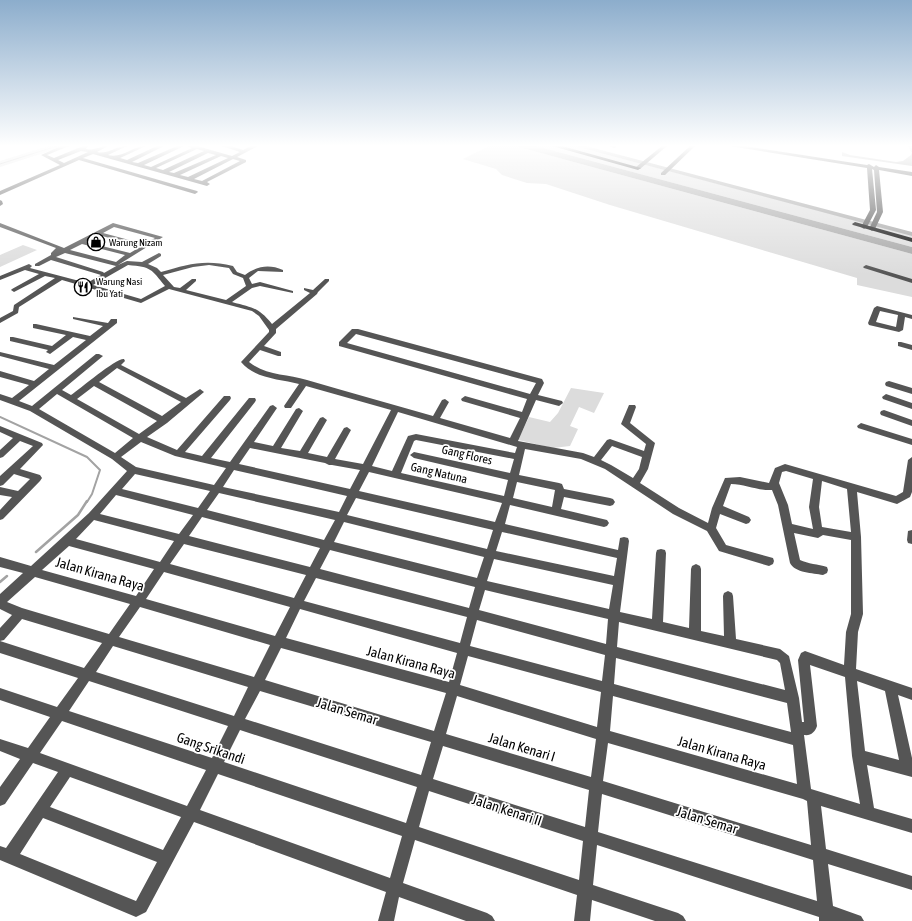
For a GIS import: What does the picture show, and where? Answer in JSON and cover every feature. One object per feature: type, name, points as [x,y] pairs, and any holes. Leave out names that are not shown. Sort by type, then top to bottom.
[{"type":"main road","points":[[855,224],[866,224],[912,240]]},
{"type":"street","points":[[0,193],[10,189]]},
{"type":"street","points":[[186,189],[196,192]]},
{"type":"street","points":[[866,224],[873,210],[871,189]]},
{"type":"street","points":[[873,226],[880,212],[878,189]]},
{"type":"street","points":[[872,198],[879,200]]},
{"type":"street","points":[[0,278],[81,242],[114,224],[160,237],[82,283]]},
{"type":"street","points":[[0,225],[59,247],[62,250],[116,264]]},
{"type":"street","points":[[98,233],[145,246]]},
{"type":"street","points":[[81,242],[131,255]]},
{"type":"street","points":[[62,250],[51,258],[37,265],[105,292],[125,295],[142,301],[170,286]]},
{"type":"street","points":[[143,264],[159,255]]},
{"type":"street","points":[[51,258],[101,273]]},
{"type":"street","points":[[179,268],[187,258]]},
{"type":"street","points":[[24,268],[59,279],[82,283],[127,263],[143,264],[151,267],[170,286],[180,291],[228,302],[257,312],[272,328]]},
{"type":"street","points":[[159,274],[195,264],[214,263],[231,267],[235,273],[246,277],[250,287]]},
{"type":"street","points":[[866,266],[912,282]]},
{"type":"street","points":[[246,277],[257,269],[274,268],[281,271]]},
{"type":"street","points":[[14,290],[43,274]]},
{"type":"street","points":[[0,320],[16,312],[16,306],[59,279]]},
{"type":"street","points":[[180,291],[194,280]]},
{"type":"street","points":[[327,280],[304,303],[272,328],[272,333],[245,361],[247,365],[271,376],[305,382],[517,444],[552,452],[577,454],[596,461],[703,526],[710,527]]},
{"type":"street","points":[[228,302],[250,287],[260,284],[291,292]]},
{"type":"street","points":[[306,289],[315,291]]},
{"type":"street","points":[[82,313],[99,323]]},
{"type":"street","points":[[902,314],[912,317]]},
{"type":"street","points":[[14,401],[112,323],[99,323],[75,318]]},
{"type":"street","points":[[36,326],[92,339]]},
{"type":"street","points":[[386,921],[424,783],[453,689],[481,584],[514,478],[518,457],[517,444],[524,416],[532,397],[540,383],[539,381],[354,331],[342,344],[530,397],[532,397],[559,403]]},
{"type":"street","points":[[13,339],[51,351],[72,334]]},
{"type":"street","points":[[900,344],[912,348]]},
{"type":"street","points":[[258,348],[278,354]]},
{"type":"street","points":[[0,354],[55,368]]},
{"type":"street","points":[[33,409],[99,356]]},
{"type":"street","points":[[441,372],[450,357]]},
{"type":"street","points":[[72,399],[120,361]]},
{"type":"street","points":[[113,366],[118,366],[187,402]]},
{"type":"street","points":[[0,374],[36,384]]},
{"type":"street","points":[[288,406],[305,382]]},
{"type":"street","points":[[94,383],[164,421]]},
{"type":"street","points":[[889,384],[912,392]]},
{"type":"street","points":[[56,391],[140,438],[178,454],[206,459],[622,555]]},
{"type":"street","points":[[115,457],[200,392]]},
{"type":"street","points":[[0,397],[33,409],[115,457],[133,470],[218,488],[490,554],[619,582]]},
{"type":"street","points":[[886,397],[912,406]]},
{"type":"street","points":[[178,454],[227,398]]},
{"type":"street","points":[[465,399],[524,416]]},
{"type":"street","points":[[206,459],[252,400]]},
{"type":"street","points":[[435,420],[445,402]]},
{"type":"street","points":[[1,796],[61,713],[86,674],[139,602],[273,408]]},
{"type":"street","points":[[632,408],[625,424],[651,442],[647,456],[634,485]]},
{"type":"street","points":[[67,770],[40,810],[4,855],[136,909],[142,905],[190,815],[235,722],[278,642],[352,493],[396,409]]},
{"type":"street","points":[[275,450],[300,411]]},
{"type":"street","points":[[884,412],[912,423]]},
{"type":"street","points":[[302,456],[323,420]]},
{"type":"street","points":[[861,426],[912,442]]},
{"type":"street","points":[[0,430],[38,444],[38,446],[0,482]]},
{"type":"street","points":[[329,462],[347,430]]},
{"type":"street","points":[[0,455],[19,436]]},
{"type":"street","points":[[395,475],[411,438],[416,436],[518,457]]},
{"type":"street","points":[[596,461],[607,443],[612,442],[647,456]]},
{"type":"street","name":"Gang Natuna","points":[[247,444],[329,462],[365,468],[604,523]]},
{"type":"street","name":"Gang Flores","points":[[414,455],[558,488],[560,492]]},
{"type":"street","points":[[823,570],[803,567],[795,563],[782,501],[775,485],[778,470],[783,467],[818,476],[892,499],[899,499],[910,490],[912,460]]},
{"type":"street","points":[[0,516],[37,477],[12,470]]},
{"type":"street","points":[[0,602],[92,516],[116,491],[133,470]]},
{"type":"street","points":[[787,527],[818,534],[814,507],[818,476]]},
{"type":"street","points":[[710,527],[728,481],[741,481],[768,487],[775,485]]},
{"type":"street","points":[[852,487],[856,537],[856,614],[852,632],[850,672],[859,756],[868,813]]},
{"type":"street","points":[[0,491],[19,495]]},
{"type":"street","points":[[116,491],[481,584],[782,656],[786,660],[793,698],[797,734],[819,855],[826,916]]},
{"type":"street","points":[[556,512],[560,492],[610,502]]},
{"type":"street","points":[[717,508],[746,520]]},
{"type":"street","points":[[92,516],[793,698]]},
{"type":"street","points":[[710,527],[723,548],[769,561]]},
{"type":"street","points":[[818,530],[856,537]]},
{"type":"street","points":[[912,534],[912,540]]},
{"type":"street","points":[[66,541],[163,566],[608,688],[797,734],[812,726],[804,660],[806,657],[912,694]]},
{"type":"street","points":[[582,921],[590,837],[608,688],[614,615],[624,541]]},
{"type":"street","points":[[657,626],[661,553]]},
{"type":"street","name":"Jalan Kirana Raya","points":[[0,562],[278,642],[453,689],[912,826]]},
{"type":"street","points":[[695,635],[696,569]]},
{"type":"street","points":[[728,596],[730,643]]},
{"type":"street","name":"Jalan Semar","points":[[0,602],[20,612],[438,738]]},
{"type":"street","points":[[0,636],[20,612]]},
{"type":"street","name":"Jalan Kenari II","points":[[0,647],[590,837],[826,916],[856,921]]},
{"type":"street","points":[[859,756],[910,770],[890,686]]},
{"type":"street","name":"Gang Srikandi","points":[[0,694],[61,713],[213,767],[678,921]]},
{"type":"street","name":"Jalan Kenari I","points":[[438,738],[596,786]]},
{"type":"street","points":[[0,745],[175,807],[190,815],[487,921]]},
{"type":"street","name":"Jalan Semar","points":[[596,786],[912,883]]},
{"type":"street","points":[[40,810],[167,858]]},
{"type":"shaded area","points":[[561,189],[673,189],[912,254],[912,297],[857,285],[857,278],[610,205]]},
{"type":"shaded area","points":[[673,189],[696,189],[912,247],[912,254]]},
{"type":"shaded area","points":[[696,189],[737,189],[912,235],[912,247]]},
{"type":"shaded area","points":[[23,245],[37,250],[0,267],[0,255]]},
{"type":"shaded area","points":[[571,388],[604,393],[594,413],[579,407],[570,426],[578,429],[570,446],[553,448],[518,440],[529,417],[550,422],[558,413]]},
{"type":"waterway","points":[[741,189],[912,234]]},
{"type":"waterway","points":[[0,417],[87,457],[100,470],[92,494],[87,502]]},
{"type":"waterway","points":[[36,552],[78,515],[87,501]]},
{"type":"waterway","points":[[0,582],[7,576]]},
{"type":"place","name":"Warung Nizam","points":[[96,242]]},
{"type":"place","name":"Warung Nasi Ibu Yati","points":[[83,287]]}]
